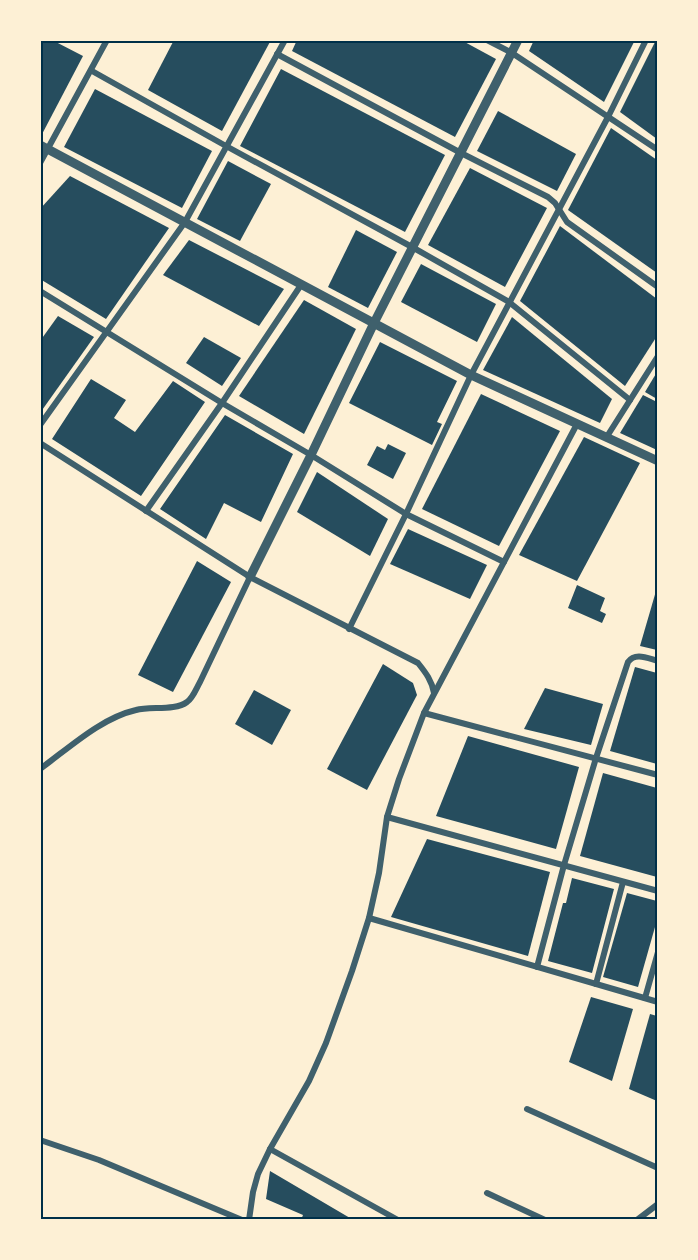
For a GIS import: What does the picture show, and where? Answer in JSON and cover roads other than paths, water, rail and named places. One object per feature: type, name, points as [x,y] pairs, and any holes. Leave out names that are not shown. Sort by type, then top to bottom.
[{"type":"street","points":[[40,164],[44,147],[92,71],[107,40]]},
{"type":"street","points":[[40,425],[185,222],[285,40]]},
{"type":"street","points":[[487,40],[512,53],[657,150]]},
{"type":"street","points":[[40,769],[112,718],[137,710],[177,706],[192,696],[374,323],[518,40]]},
{"type":"street","points":[[349,628],[406,514],[471,375],[608,117],[646,40]]},
{"type":"street","points":[[277,54],[548,198],[559,208],[567,222],[657,287]]},
{"type":"street","points":[[92,71],[509,302],[630,400]]},
{"type":"street","points":[[44,147],[471,375],[657,461]]},
{"type":"street","points":[[146,511],[301,285]]},
{"type":"street","points":[[40,291],[406,514],[504,562]]},
{"type":"street","points":[[606,438],[657,356]]},
{"type":"street","points":[[249,1220],[258,1174],[309,1081],[326,1043],[352,971],[369,918],[379,873],[387,817],[424,712],[577,424]]},
{"type":"street","points":[[40,443],[250,577],[418,663],[432,683],[434,694]]},
{"type":"street","points":[[537,967],[564,865],[628,662],[631,657],[641,656],[657,661]]},
{"type":"street","points":[[424,712],[657,775]]},
{"type":"street","points":[[387,817],[657,891]]},
{"type":"street","points":[[596,984],[623,882]]},
{"type":"street","points":[[369,918],[657,1002]]},
{"type":"street","points":[[645,999],[657,952]]},
{"type":"street","points":[[528,1109],[657,1168]]},
{"type":"street","points":[[40,1140],[99,1160],[242,1220]]},
{"type":"street","points":[[270,1149],[398,1220]]},
{"type":"street","points":[[487,1193],[545,1220]]},
{"type":"street","points":[[637,1220],[657,1204]]}]
